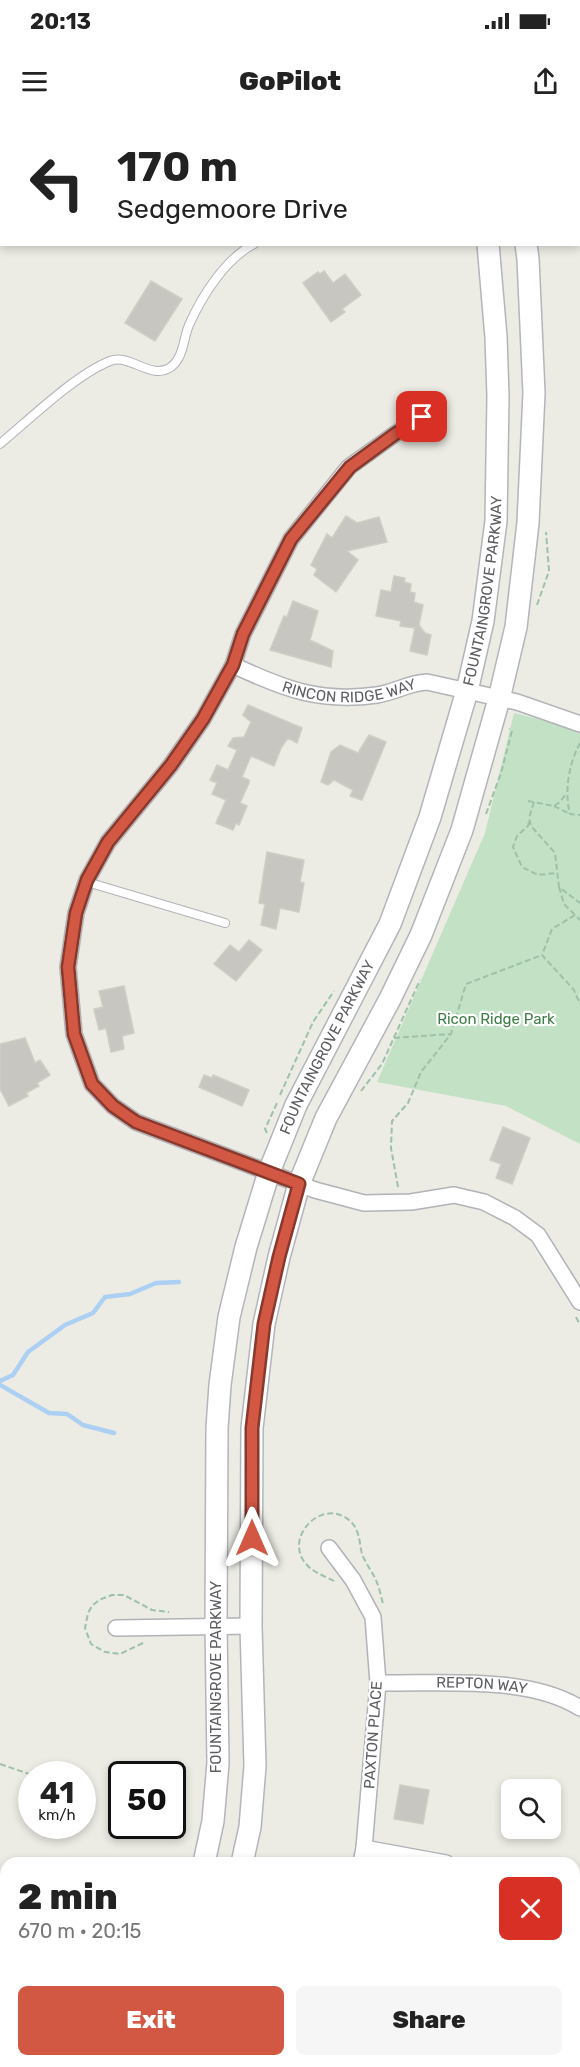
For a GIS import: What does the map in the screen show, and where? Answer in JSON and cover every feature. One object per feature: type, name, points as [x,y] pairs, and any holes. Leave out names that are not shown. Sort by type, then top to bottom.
[{"type":"main road","name":"FOUNTAINGROVE PARKWAY","points":[[205,1857],[213,1821],[218,1763],[217,1428],[229,1317],[246,1247],[269,1172],[296,1105],[390,924],[430,817],[466,691],[483,621],[496,521],[498,396],[496,337],[488,246]]},
{"type":"main road","name":"FOUNTAINGROVE PARKWAY","points":[[243,1857],[250,1827],[255,1766],[251,1626],[252,1428],[264,1324],[299,1184],[326,1118],[390,999],[421,935],[462,830],[499,699],[516,627],[528,524],[534,393],[526,246]]},
{"type":"street","points":[[422,417],[350,467],[291,539],[243,634],[233,665],[203,719],[171,765],[108,842],[87,882],[76,913],[68,967],[74,1034],[92,1084],[113,1106],[136,1122],[315,1191],[364,1203],[411,1202],[454,1195],[484,1202],[515,1218],[538,1235],[576,1306]]},
{"type":"street","name":"RINCON RIDGE WAY","points":[[233,665],[268,682],[301,693],[335,698],[379,694],[413,682],[443,685],[544,710],[580,724]]},
{"type":"street","name":"PAXTON PLACE","points":[[328,1548],[352,1580],[373,1617],[378,1683],[362,1857]]},
{"type":"street","points":[[117,1628],[251,1626]]},
{"type":"street","name":"REPTON WAY","points":[[378,1683],[504,1684],[545,1693],[580,1708]]},
{"type":"street","points":[[364,1848],[413,1857]]},
{"type":"lane","points":[[0,444],[80,378],[110,361],[121,359],[156,371],[170,367],[180,355],[188,328],[198,308],[226,266],[240,252],[250,246]]},
{"type":"lane","points":[[87,882],[225,923]]},
{"type":"path","points":[[570,814],[566,794],[573,755],[580,743]]},
{"type":"path","points":[[554,806],[566,794]]},
{"type":"path","points":[[528,801],[554,806],[570,814],[580,815]]},
{"type":"path","points":[[534,802],[528,826],[517,836],[513,847],[522,867],[538,875],[556,873]]},
{"type":"path","points":[[529,818],[531,826],[555,853],[556,873],[564,904],[580,920]]},
{"type":"path","points":[[559,887],[580,903]]},
{"type":"path","points":[[542,955],[552,928],[575,915]]},
{"type":"path","points":[[542,955],[574,990],[580,1004]]},
{"type":"path","points":[[398,1188],[391,1148],[392,1121],[408,1103],[421,1072],[451,1034],[466,984],[542,955]]},
{"type":"path","points":[[264,1139],[267,1133],[265,1129],[313,1022],[337,987]]},
{"type":"path","points":[[394,1038],[451,1034]]},
{"type":"path","points":[[576,1306],[580,1325]]},
{"type":"path","points":[[336,1582],[312,1570],[300,1555],[298,1544],[302,1530],[311,1520],[322,1515],[335,1514],[348,1520],[357,1530],[363,1555],[376,1581],[384,1607]]},
{"type":"path","points":[[0,1764],[18,1770]]},
{"type":"green space","name":"Ricon Ridge Park","points":[[514,713],[554,723],[580,734],[580,1144],[506,1106],[377,1082],[485,833]]},
{"type":"building","points":[[324,271],[333,283],[345,274],[361,295],[342,309],[345,312],[331,322],[303,283],[318,272],[320,274]]},
{"type":"building","points":[[151,281],[182,299],[155,341],[125,323]]},
{"type":"building","points":[[346,516],[357,523],[379,517],[387,542],[347,551],[358,560],[336,592],[314,575],[317,569],[311,565],[327,534],[332,538]]},
{"type":"building","points":[[394,576],[405,578],[404,582],[411,584],[410,592],[415,593],[414,602],[423,605],[419,625],[425,633],[431,635],[427,655],[410,651],[415,628],[400,626],[401,621],[376,616],[381,590],[391,592]]},
{"type":"building","points":[[293,601],[318,611],[310,640],[333,651],[331,667],[270,650]]},
{"type":"building","points":[[248,705],[302,728],[297,743],[288,738],[274,766],[251,756],[242,777],[249,780],[249,783],[240,803],[247,806],[239,825],[236,823],[233,830],[216,823],[226,800],[212,794],[217,783],[210,780],[217,765],[228,770],[237,750],[228,746],[233,738],[244,737],[251,722],[243,715]]},
{"type":"building","points":[[369,735],[386,742],[362,800],[350,796],[353,790],[334,780],[328,785],[321,782],[331,752],[340,745],[358,753]]},
{"type":"building","points":[[267,852],[304,860],[300,882],[304,883],[299,912],[280,908],[276,929],[261,925],[265,904],[259,903]]},
{"type":"building","points":[[249,940],[262,950],[236,981],[214,964],[230,945],[239,952]]},
{"type":"building","points":[[124,986],[134,1033],[122,1036],[124,1049],[111,1052],[106,1028],[99,1030],[94,1009],[103,1007],[99,991]]},
{"type":"building","points":[[25,1038],[35,1063],[40,1060],[50,1075],[37,1083],[39,1086],[26,1093],[28,1096],[9,1106],[0,1089],[0,1044]]},
{"type":"building","points":[[204,1075],[212,1078],[213,1075],[249,1090],[242,1106],[199,1087]]},
{"type":"building","points":[[503,1127],[530,1138],[512,1184],[496,1178],[501,1164],[490,1160]]},
{"type":"building","points":[[400,1785],[429,1790],[423,1824],[394,1819]]},
{"type":"waterway","points":[[0,1381],[13,1375],[28,1352],[65,1325],[93,1313],[105,1297],[130,1294],[156,1283],[179,1282]]},
{"type":"waterway","points":[[0,1385],[49,1413],[67,1414],[83,1425],[114,1433]]},
{"type":"route","points":[[252,1538],[252,1428],[264,1324],[299,1184],[136,1122],[113,1106],[92,1084],[74,1034],[68,967],[76,913],[87,880],[108,842],[171,765],[203,719],[233,665],[243,634],[291,539],[350,467],[422,417]]}]
